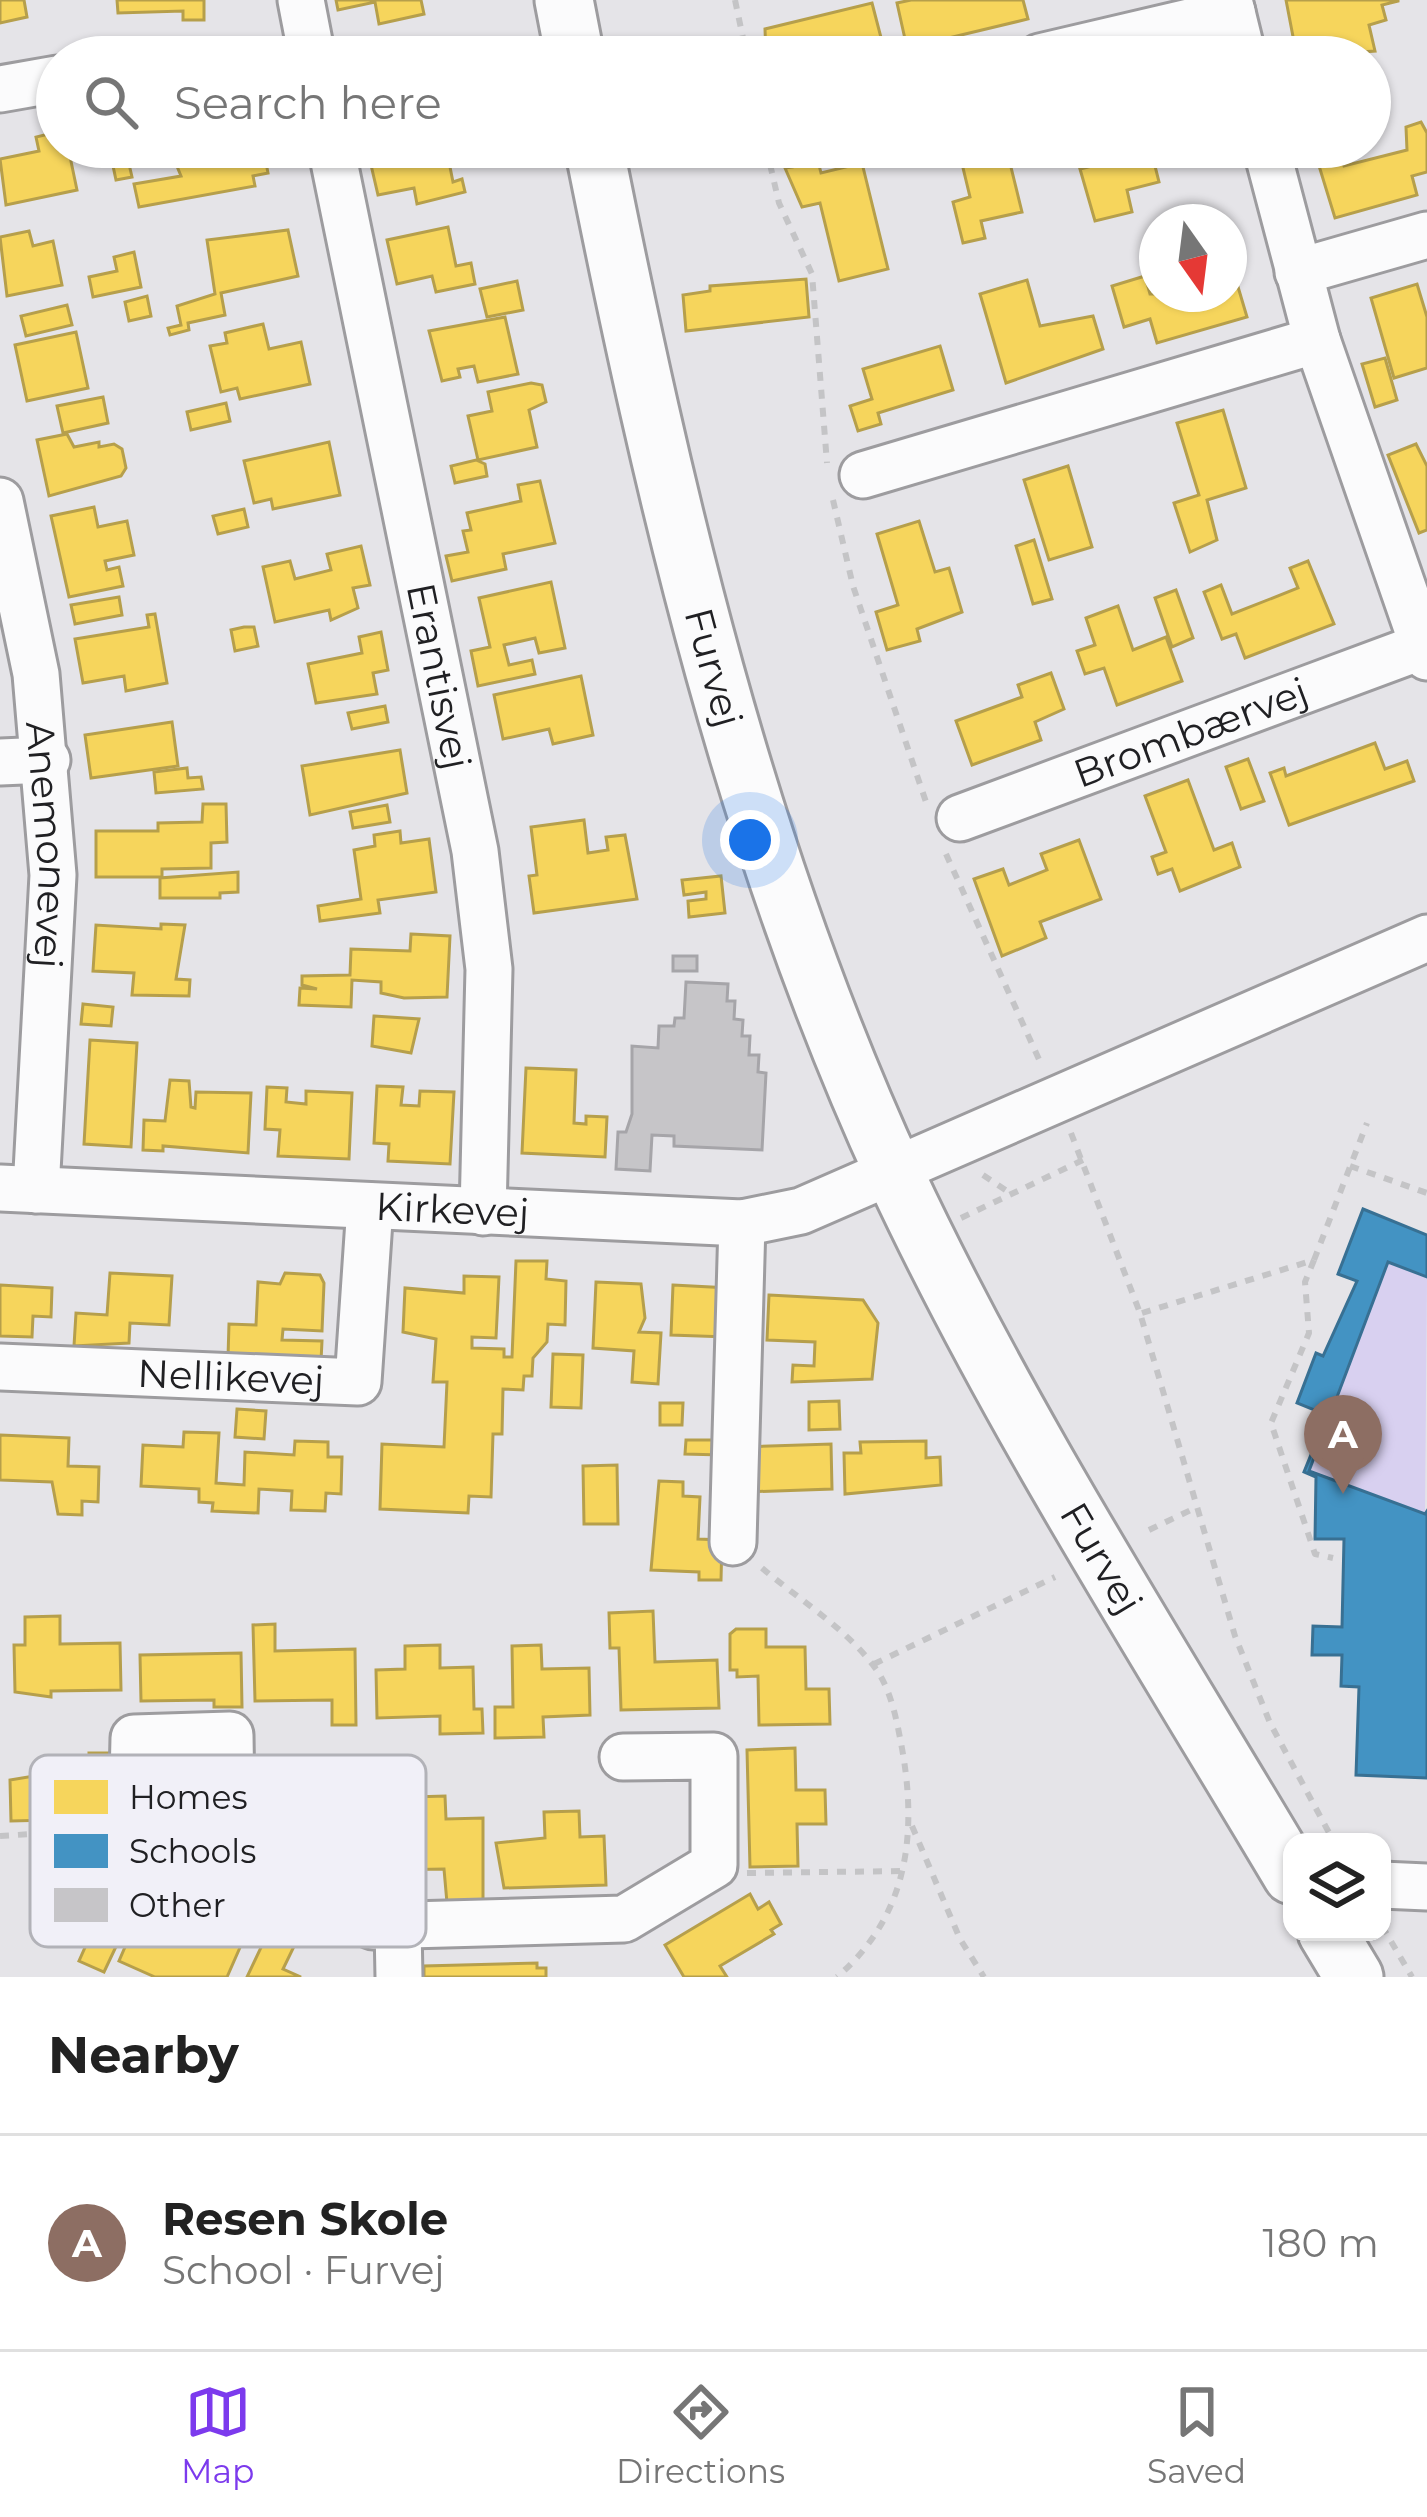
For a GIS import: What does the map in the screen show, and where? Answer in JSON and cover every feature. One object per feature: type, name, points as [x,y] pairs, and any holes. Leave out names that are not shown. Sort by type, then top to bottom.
[{"type":"main road","points":[[564,0],[571,36]]},
{"type":"main road","name":"Furvej","points":[[599,168],[696,615],[794,921],[893,1171],[1054,1476],[1283,1860]]},
{"type":"main road","points":[[1332,1941],[1354,1977]]},
{"type":"street","points":[[301,0],[308,36]]},
{"type":"street","points":[[1118,36],[1230,6],[1238,36]]},
{"type":"street","points":[[0,89],[36,83]]},
{"type":"street","name":"Erantisvej","points":[[335,168],[475,851],[489,969],[483,1212]]},
{"type":"street","name":"Brombærvej","points":[[944,825],[1422,630],[1318,340],[1271,168]]},
{"type":"street","points":[[1298,272],[1427,235]]},
{"type":"street","points":[[840,476],[1318,340]]},
{"type":"street","name":"Anemonevej","points":[[0,501],[47,760],[53,875],[18,1189]]},
{"type":"street","points":[[0,762],[47,760]]},
{"type":"street","points":[[893,1171],[1427,938]]},
{"type":"street","name":"Kirkevej","points":[[18,1189],[742,1223],[801,1211],[893,1171]]},
{"type":"street","name":"Nellikevej","points":[[0,1367],[358,1382],[370,1206]]},
{"type":"street","points":[[733,1541],[742,1223]]},
{"type":"street","points":[[134,1755],[134,1738],[230,1735],[230,1755]]},
{"type":"street","points":[[426,1926],[624,1919],[715,1865],[714,1756],[623,1757]]},
{"type":"street","points":[[1391,1885],[1427,1887]]},
{"type":"street","points":[[398,1947],[399,1977]]},
{"type":"path","points":[[735,0],[742,36]]},
{"type":"path","points":[[771,168],[779,203],[812,274],[853,586],[1140,1313],[1235,1636],[1270,1723],[1329,1833]]},
{"type":"path","points":[[1333,1558],[1315,1554],[1271,1424],[1309,1334],[1305,1282],[1367,1124]]},
{"type":"path","points":[[925,1237],[1083,1160]]},
{"type":"path","points":[[1350,1166],[1427,1193]]},
{"type":"path","points":[[1140,1313],[1313,1260]]},
{"type":"path","points":[[1149,1530],[1195,1508]]},
{"type":"path","points":[[733,1541],[873,1665],[896,1719],[911,1822],[960,1939],[985,1977]]},
{"type":"path","points":[[873,1665],[1054,1577]]},
{"type":"path","points":[[837,1977],[864,1954],[888,1917],[905,1871],[911,1822]]},
{"type":"path","points":[[0,1836],[30,1834]]},
{"type":"path","points":[[715,1865],[730,1873],[905,1871]]},
{"type":"path","points":[[1391,1941],[1412,1977]]},
{"type":"shaded area","points":[[1388,1262],[1427,1277],[1425,1514],[1309,1471]]},
{"type":"building: Homes","points":[[0,0],[24,0],[27,17],[0,23]]},
{"type":"building: Homes","points":[[117,0],[204,0],[204,20],[183,20],[183,11],[118,13]]},
{"type":"building: Homes","points":[[336,0],[421,0],[424,14],[379,24],[375,2],[338,10]]},
{"type":"building: Homes","points":[[1023,0],[1028,19],[957,36],[904,36],[897,3]]},
{"type":"building: Homes","points":[[1286,0],[1398,0],[1382,5],[1386,20],[1369,25],[1372,36],[1293,36]]},
{"type":"building: Homes","points":[[872,3],[881,36],[765,36],[765,29]]},
{"type":"building: Homes","points":[[1421,122],[1427,133],[1427,172],[1412,176],[1417,195],[1335,218],[1320,168],[1391,168],[1391,154],[1407,150],[1406,127]]},
{"type":"building: Homes","points":[[36,152],[36,168],[72,168],[77,190],[6,205],[0,159]]},
{"type":"building: Homes","points":[[113,168],[130,168],[132,177],[116,180]]},
{"type":"building: Homes","points":[[178,168],[267,168],[268,173],[253,176],[255,186],[139,207],[134,184],[181,176]]},
{"type":"building: Homes","points":[[372,168],[450,168],[453,182],[462,179],[465,192],[417,204],[414,188],[378,195]]},
{"type":"building: Homes","points":[[785,168],[820,168],[821,173],[863,168],[888,269],[839,281],[820,203],[802,207]]},
{"type":"building: Homes","points":[[963,168],[1011,168],[1022,212],[981,221],[985,238],[963,243],[953,202],[970,197]]},
{"type":"building: Homes","points":[[1156,168],[1159,182],[1127,190],[1132,212],[1095,221],[1080,169]]},
{"type":"building: Homes","points":[[448,227],[456,266],[471,263],[475,284],[436,292],[432,276],[397,284],[387,240]]},
{"type":"building: Homes","points":[[288,230],[298,276],[221,293],[225,315],[188,323],[189,330],[170,335],[168,328],[181,325],[177,306],[215,294],[207,240]]},
{"type":"building: Homes","points":[[29,231],[33,246],[53,241],[62,285],[7,296],[0,237]]},
{"type":"building: Homes","points":[[134,252],[141,287],[93,297],[89,277],[117,271],[114,257]]},
{"type":"building: Homes","points":[[1139,278],[1139,312],[1246,312],[1247,317],[1157,343],[1150,319],[1124,327],[1112,286]]},
{"type":"building: Homes","points":[[806,279],[809,317],[686,331],[683,295],[710,291],[710,286]]},
{"type":"building: Homes","points":[[1027,280],[1040,326],[1093,316],[1103,349],[1006,383],[980,294]]},
{"type":"building: Homes","points":[[517,281],[523,310],[487,317],[480,289]]},
{"type":"building: Homes","points":[[1417,284],[1427,317],[1427,368],[1394,378],[1371,298]]},
{"type":"building: Homes","points":[[147,296],[151,316],[129,321],[125,302]]},
{"type":"building: Homes","points":[[67,305],[72,325],[26,336],[21,316]]},
{"type":"building: Homes","points":[[505,317],[518,374],[478,382],[474,366],[458,369],[460,377],[442,381],[429,331]]},
{"type":"building: Homes","points":[[263,324],[269,349],[301,342],[310,384],[240,399],[237,388],[221,392],[210,346],[227,343],[225,333]]},
{"type":"building: Homes","points":[[76,332],[88,388],[27,401],[15,345]]},
{"type":"building: Homes","points":[[940,346],[953,390],[878,413],[881,424],[858,431],[850,406],[872,399],[863,369]]},
{"type":"building: Homes","points":[[1385,358],[1397,400],[1375,407],[1362,364]]},
{"type":"building: Homes","points":[[542,385],[546,402],[529,410],[537,447],[478,460],[468,416],[492,411],[488,392]]},
{"type":"building: Homes","points":[[103,397],[108,423],[63,433],[57,406]]},
{"type":"building: Homes","points":[[226,403],[230,421],[191,430],[187,412]]},
{"type":"building: Homes","points":[[1223,410],[1246,488],[1207,500],[1217,540],[1190,552],[1174,503],[1199,495],[1177,423]]},
{"type":"building: Homes","points":[[67,434],[74,447],[99,442],[99,447],[114,444],[122,449],[126,468],[121,476],[49,496],[37,440]]},
{"type":"building: Homes","points":[[329,442],[340,495],[273,509],[271,499],[254,503],[244,461]]},
{"type":"building: Homes","points":[[1416,444],[1427,466],[1427,530],[1419,533],[1388,455]]},
{"type":"building: Homes","points":[[476,460],[485,464],[487,476],[455,483],[451,466]]},
{"type":"building: Homes","points":[[1068,466],[1092,547],[1049,560],[1024,480]]},
{"type":"building: Homes","points":[[540,481],[555,543],[503,554],[506,569],[452,581],[446,556],[468,552],[463,531],[471,530],[467,513],[521,501],[518,485]]},
{"type":"building: Homes","points":[[94,507],[98,527],[127,521],[134,555],[105,561],[107,570],[119,567],[123,586],[69,597],[51,516]]},
{"type":"building: Homes","points":[[244,509],[248,527],[218,534],[213,516]]},
{"type":"building: Homes","points":[[919,521],[935,572],[949,568],[962,612],[917,629],[920,641],[887,650],[876,612],[898,605],[877,534]]},
{"type":"building: Homes","points":[[1034,540],[1052,599],[1033,604],[1016,546]]},
{"type":"building: Homes","points":[[361,546],[370,585],[353,588],[358,608],[331,620],[329,610],[275,622],[263,567],[290,561],[295,579],[331,570],[327,554]]},
{"type":"building: Homes","points":[[1308,561],[1334,624],[1245,658],[1236,634],[1222,639],[1204,592],[1221,585],[1232,614],[1298,588],[1290,568]]},
{"type":"building: Homes","points":[[551,582],[565,648],[539,653],[535,638],[504,645],[509,665],[532,660],[535,674],[478,686],[471,651],[490,647],[479,598]]},
{"type":"building: Homes","points":[[1176,590],[1193,638],[1172,647],[1155,598]]},
{"type":"building: Homes","points":[[119,597],[122,615],[75,624],[71,605]]},
{"type":"building: Homes","points":[[1118,606],[1133,650],[1166,637],[1182,681],[1117,705],[1104,668],[1085,674],[1077,651],[1095,645],[1086,618]]},
{"type":"building: Homes","points":[[155,614],[167,683],[126,691],[124,676],[83,683],[75,639],[149,627],[147,615]]},
{"type":"building: Homes","points":[[254,627],[258,646],[235,651],[231,630]]},
{"type":"building: Homes","points":[[381,632],[388,670],[373,673],[377,694],[316,703],[308,664],[362,653],[359,637]]},
{"type":"building: Homes","points":[[1051,673],[1064,709],[1035,722],[1041,740],[972,765],[956,721],[1022,697],[1018,685]]},
{"type":"building: Homes","points":[[581,676],[593,735],[553,744],[549,729],[503,739],[494,695]]},
{"type":"building: Homes","points":[[385,706],[388,722],[352,729],[348,713]]},
{"type":"building: Homes","points":[[172,722],[178,766],[91,778],[85,735]]},
{"type":"building: Homes","points":[[1375,743],[1385,769],[1407,761],[1414,781],[1289,825],[1270,773],[1284,768],[1286,776]]},
{"type":"building: Homes","points":[[400,750],[407,793],[310,815],[302,766]]},
{"type":"building: Homes","points":[[1248,759],[1264,801],[1241,809],[1226,767]]},
{"type":"building: Homes","points":[[187,768],[188,778],[201,777],[203,789],[156,793],[154,772]]},
{"type":"building: Homes","points":[[1188,780],[1214,850],[1232,843],[1240,867],[1180,891],[1172,869],[1158,874],[1152,857],[1166,852],[1145,796]]},
{"type":"building: Homes","points":[[203,804],[226,804],[227,842],[211,843],[211,868],[162,869],[162,877],[96,877],[96,831],[158,831],[158,823],[202,822]]},
{"type":"building: Homes","points":[[387,805],[390,822],[353,828],[350,812]]},
{"type":"building: Homes","points":[[584,820],[588,853],[608,850],[606,837],[625,835],[637,899],[534,913],[529,876],[537,875],[531,827]]},
{"type":"building: Homes","points":[[400,831],[401,843],[429,839],[436,892],[378,900],[380,913],[320,921],[318,906],[361,899],[354,850],[375,846],[374,835]]},
{"type":"building: Homes","points":[[1079,840],[1101,899],[1040,922],[1046,938],[1002,956],[974,879],[1003,869],[1009,885],[1047,870],[1041,854]]},
{"type":"building: Homes","points":[[238,872],[238,892],[220,893],[220,898],[160,898],[160,878]]},
{"type":"building: Homes","points":[[721,876],[725,913],[689,917],[688,901],[706,899],[706,892],[684,895],[682,880]]},
{"type":"building: Homes","points":[[161,924],[185,925],[176,979],[190,980],[189,996],[132,995],[134,973],[93,971],[96,925],[161,929]]},
{"type":"building: Homes","points":[[411,934],[450,936],[447,997],[404,998],[381,993],[381,982],[352,980],[351,1007],[299,1005],[300,988],[317,989],[302,985],[302,976],[350,975],[351,949],[410,951]]},
{"type":"building: Homes","points":[[83,1004],[113,1007],[111,1026],[81,1024]]},
{"type":"building: Homes","points":[[374,1016],[419,1019],[411,1053],[372,1046]]},
{"type":"building: Homes","points":[[90,1040],[137,1043],[131,1147],[84,1144]]},
{"type":"building: Homes","points":[[526,1068],[576,1070],[574,1123],[586,1124],[586,1116],[607,1117],[605,1157],[522,1153]]},
{"type":"building: Homes","points":[[170,1080],[189,1081],[191,1107],[195,1108],[196,1092],[251,1093],[248,1153],[163,1146],[163,1151],[143,1150],[144,1120],[165,1121]]},
{"type":"building: Homes","points":[[377,1086],[403,1087],[401,1105],[419,1106],[420,1091],[454,1092],[450,1164],[388,1161],[389,1144],[374,1143]]},
{"type":"building: Homes","points":[[267,1087],[287,1088],[286,1102],[306,1104],[306,1091],[352,1093],[349,1159],[278,1156],[280,1130],[265,1129]]},
{"type":"building: Homes","points":[[516,1261],[547,1261],[546,1279],[566,1281],[565,1325],[548,1324],[547,1342],[533,1358],[532,1376],[524,1376],[523,1390],[503,1389],[502,1434],[493,1434],[491,1497],[469,1496],[468,1513],[380,1509],[382,1444],[444,1447],[447,1382],[433,1382],[436,1339],[403,1332],[405,1288],[464,1293],[464,1276],[499,1277],[496,1338],[472,1337],[472,1348],[504,1349],[504,1357],[512,1357]]},
{"type":"building: Homes","points":[[110,1273],[172,1276],[169,1325],[130,1323],[129,1343],[74,1346],[76,1313],[107,1315]]},
{"type":"building: Homes","points":[[285,1273],[320,1275],[324,1283],[322,1331],[283,1329],[282,1340],[322,1341],[321,1361],[228,1357],[229,1324],[256,1325],[258,1282],[280,1284]]},
{"type":"building: Homes","points":[[596,1282],[641,1284],[645,1318],[639,1332],[661,1333],[658,1384],[632,1382],[634,1351],[593,1348]]},
{"type":"building: Homes","points":[[0,1285],[52,1288],[51,1317],[33,1316],[32,1337],[0,1336]]},
{"type":"building: Homes","points":[[673,1285],[729,1288],[727,1337],[671,1335]]},
{"type":"building: Homes","points":[[769,1295],[863,1300],[878,1323],[872,1379],[792,1382],[793,1365],[814,1366],[815,1342],[767,1340]]},
{"type":"building: Homes","points":[[553,1354],[583,1355],[581,1408],[551,1407]]},
{"type":"building: Homes","points":[[839,1401],[840,1429],[809,1430],[809,1402]]},
{"type":"building: Homes","points":[[660,1403],[683,1403],[682,1425],[660,1425]]},
{"type":"building: Homes","points":[[237,1409],[266,1411],[264,1439],[235,1437]]},
{"type":"building: Homes","points":[[184,1432],[219,1433],[216,1483],[244,1485],[245,1452],[294,1455],[295,1441],[328,1442],[328,1457],[342,1457],[341,1494],[326,1493],[325,1511],[291,1510],[292,1491],[259,1489],[258,1513],[212,1511],[213,1503],[199,1502],[199,1489],[141,1486],[143,1445],[183,1447]]},
{"type":"building: Homes","points":[[0,1435],[69,1438],[68,1466],[99,1467],[98,1502],[82,1501],[82,1515],[58,1514],[52,1482],[0,1480]]},
{"type":"building: Homes","points":[[686,1440],[721,1440],[721,1455],[685,1454]]},
{"type":"building: Homes","points":[[926,1441],[926,1458],[940,1457],[941,1485],[845,1494],[844,1453],[861,1453],[860,1442]]},
{"type":"building: Homes","points":[[831,1444],[832,1489],[744,1492],[742,1447]]},
{"type":"building: Homes","points":[[617,1465],[618,1524],[584,1524],[583,1466]]},
{"type":"building: Homes","points":[[659,1481],[683,1482],[683,1496],[700,1497],[698,1539],[722,1540],[721,1580],[699,1580],[699,1572],[651,1570]]},
{"type":"building: Homes","points":[[653,1611],[655,1662],[717,1660],[719,1708],[621,1710],[619,1648],[610,1648],[609,1613]]},
{"type":"building: Homes","points":[[60,1616],[60,1644],[120,1643],[121,1690],[51,1691],[51,1697],[15,1692],[14,1645],[25,1645],[25,1617]]},
{"type":"building: Homes","points":[[275,1624],[275,1651],[355,1649],[356,1725],[332,1725],[332,1700],[255,1701],[253,1625]]},
{"type":"building: Homes","points":[[736,1629],[766,1629],[766,1647],[805,1647],[806,1689],[829,1689],[830,1724],[759,1725],[758,1676],[737,1677],[737,1670],[730,1670],[730,1634]]},
{"type":"building: Homes","points":[[440,1645],[440,1668],[473,1667],[474,1709],[482,1709],[483,1733],[440,1734],[440,1716],[377,1718],[376,1670],[405,1669],[405,1646]]},
{"type":"building: Homes","points":[[541,1645],[542,1669],[589,1668],[590,1715],[543,1717],[544,1737],[495,1738],[495,1707],[513,1707],[512,1646]]},
{"type":"building: Homes","points":[[241,1653],[242,1707],[214,1707],[214,1700],[141,1701],[140,1655]]},
{"type":"building: Homes","points":[[795,1748],[796,1790],[825,1790],[826,1824],[797,1824],[798,1866],[750,1867],[747,1750]]},
{"type":"building: Homes","points":[[30,1777],[30,1821],[11,1821],[10,1780]]},
{"type":"building: Homes","points":[[445,1796],[446,1819],[483,1818],[483,1902],[447,1903],[444,1869],[426,1869],[426,1797]]},
{"type":"building: Homes","points":[[579,1811],[580,1837],[604,1836],[606,1885],[504,1888],[496,1843],[545,1838],[544,1812]]},
{"type":"building: Homes","points":[[750,1894],[758,1909],[769,1902],[781,1924],[771,1930],[774,1934],[720,1966],[727,1977],[684,1977],[665,1945]]},
{"type":"building: Homes","points":[[85,1947],[116,1947],[104,1972],[79,1961]]},
{"type":"building: Homes","points":[[125,1947],[240,1947],[227,1977],[155,1977],[119,1961]]},
{"type":"building: Homes","points":[[261,1947],[294,1947],[283,1969],[301,1977],[247,1977]]},
{"type":"building: Homes","points":[[537,1963],[537,1968],[546,1968],[546,1977],[424,1977],[424,1966]]},
{"type":"building: Schools","points":[[1363,1209],[1427,1235],[1427,1277],[1388,1262],[1309,1471],[1427,1511],[1427,1778],[1356,1775],[1359,1687],[1341,1686],[1342,1655],[1312,1655],[1313,1626],[1342,1627],[1344,1539],[1315,1539],[1316,1477],[1304,1472],[1327,1415],[1297,1403],[1316,1353],[1323,1356],[1357,1281],[1338,1274]]},
{"type":"building: Other","points":[[673,956],[697,956],[697,971],[673,971]]},
{"type":"building: Other","points":[[686,982],[728,984],[727,1001],[735,1001],[734,1019],[743,1020],[742,1036],[750,1036],[749,1055],[759,1055],[758,1072],[766,1073],[762,1150],[674,1146],[674,1136],[652,1135],[650,1171],[616,1169],[618,1132],[626,1132],[632,1114],[632,1046],[658,1048],[659,1026],[674,1026],[675,1018],[684,1018]]},
{"type":"place","name":"Resen Skole","points":[[1343,1494]]}]
